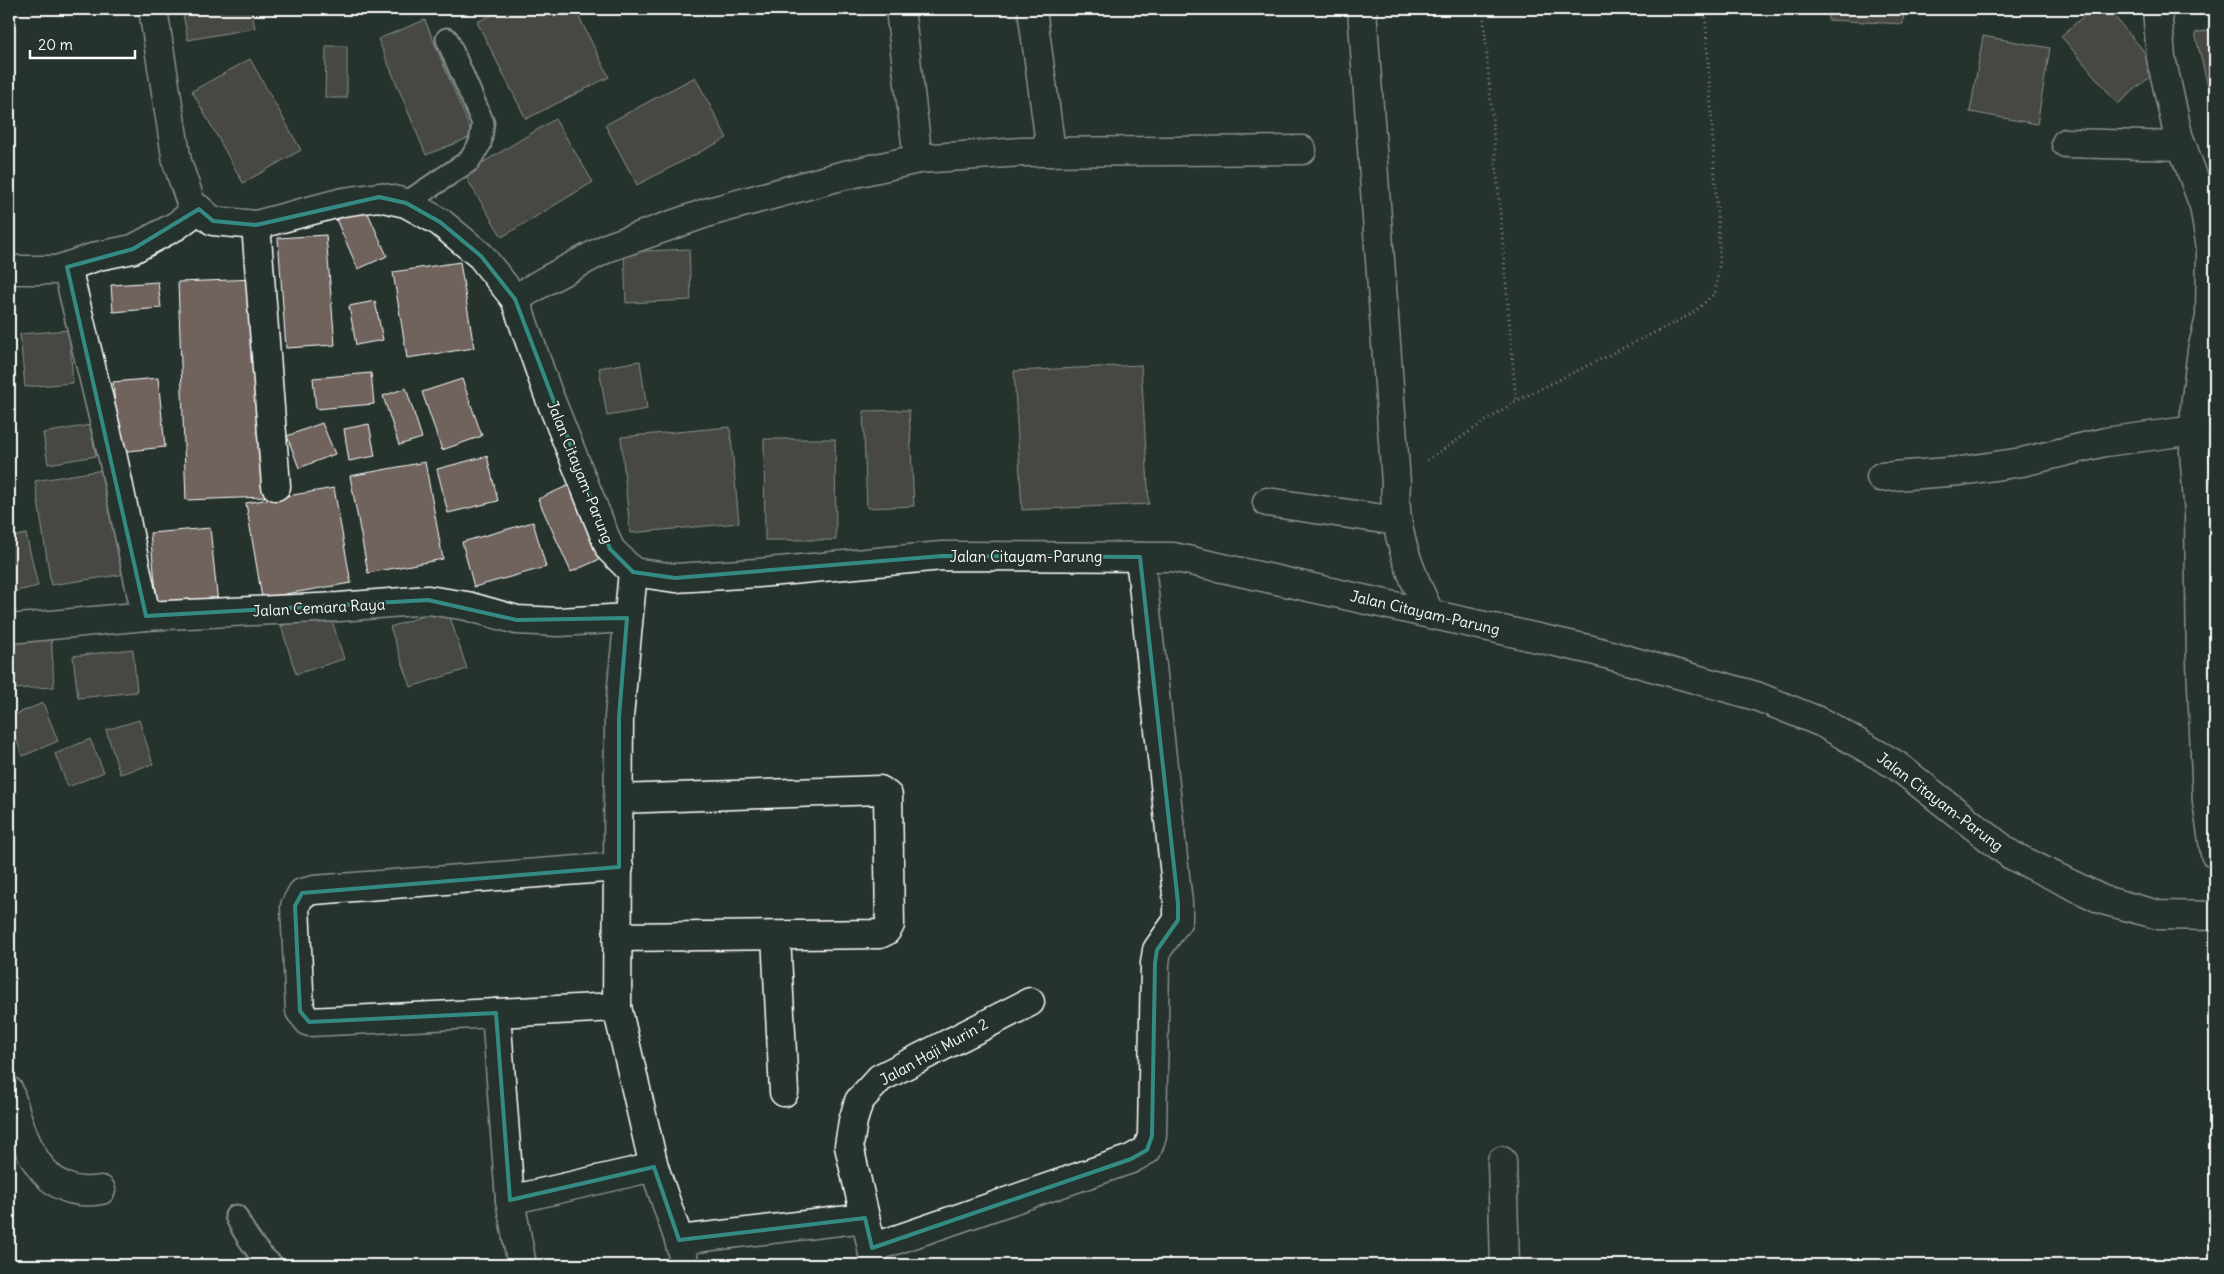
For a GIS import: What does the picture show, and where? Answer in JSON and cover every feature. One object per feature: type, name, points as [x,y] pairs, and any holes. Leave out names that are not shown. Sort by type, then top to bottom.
[{"type":"street","name":"Jalan Citayam-Parung","points":[[153,9],[177,162],[191,203],[213,220],[256,224],[343,202],[379,197],[406,203],[440,222],[481,256],[515,299],[547,392],[610,549],[633,572],[675,578],[758,573],[942,556],[1173,557],[1592,650],[1756,696],[1823,723],[1896,765],[2011,855],[2103,900],[2159,915],[2215,916]]},
{"type":"street","points":[[900,9],[918,160]]},
{"type":"street","points":[[1032,9],[1050,136],[1050,152]]},
{"type":"street","points":[[1362,9],[1396,483],[1394,505],[1408,567],[1430,614]]},
{"type":"street","points":[[2157,9],[2161,58],[2182,146],[2197,183],[2208,224],[2210,248],[2210,318],[2202,350],[2195,407],[2195,430],[2199,514],[2201,662],[2207,793],[2215,854]]},
{"type":"street","points":[[2066,143],[2182,146]]},
{"type":"street","points":[[515,299],[545,280],[609,247],[709,212],[841,176],[918,160],[1022,152],[1302,150]]},
{"type":"street","points":[[9,270],[57,270],[133,248],[168,230],[199,209]]},
{"type":"street","points":[[256,224],[276,486]]},
{"type":"street","points":[[67,266],[113,458],[146,616]]},
{"type":"street","points":[[1881,477],[1961,471],[2022,462],[2105,442],[2195,430]]},
{"type":"street","points":[[1267,502],[1397,520]]},
{"type":"street","points":[[873,1256],[1131,1160],[1147,1150],[1152,1136],[1155,963],[1157,950],[1178,920],[1178,902],[1140,557]]},
{"type":"street","points":[[633,572],[627,618],[619,717],[619,937],[617,1007],[654,1167],[682,1253],[865,1218]]},
{"type":"street","name":"Jalan Cemara Raya","points":[[9,629],[146,616],[340,608],[428,600],[468,606],[517,620],[560,622],[627,618]]},
{"type":"street","points":[[618,799],[880,790],[888,796],[890,925],[886,931],[880,934],[619,937]]},
{"type":"street","points":[[617,1007],[308,1022],[300,1011],[295,906],[302,892],[314,890],[619,867]]},
{"type":"street","points":[[776,936],[784,1092]]},
{"type":"street","name":"Jalan Haji Murin 2","points":[[873,1256],[849,1146],[851,1127],[859,1101],[880,1078],[1030,1002]]},
{"type":"street","points":[[496,1013],[510,1200],[522,1265]]},
{"type":"street","points":[[9,1091],[18,1124],[27,1147],[48,1177],[68,1189],[90,1192],[101,1190]]},
{"type":"street","points":[[1502,1161],[1505,1265]]},
{"type":"street","points":[[510,1200],[654,1167]]},
{"type":"lane","points":[[406,203],[470,161],[480,144],[483,123],[447,39]]},
{"type":"lane","points":[[2208,224],[2215,194]]},
{"type":"lane","points":[[236,1216],[245,1235],[263,1258],[272,1265]]},
{"type":"path","points":[[1483,9],[1516,401]]},
{"type":"path","points":[[1396,483],[1445,447],[1516,401],[1692,314],[1715,293],[1720,260],[1706,9]]},
{"type":"highlighted area","points":[[379,197],[406,203],[440,222],[481,256],[515,299],[610,549],[633,572],[675,578],[942,556],[1140,557],[1178,903],[1178,920],[1157,950],[1155,963],[1152,1136],[1147,1150],[1131,1159],[872,1248],[865,1218],[679,1240],[654,1167],[510,1200],[496,1013],[309,1022],[300,1011],[295,906],[302,893],[619,867],[619,717],[627,618],[517,620],[428,600],[146,616],[67,267],[133,249],[199,209],[213,221],[256,225]]},
{"type":"building","points":[[182,9],[251,9],[255,28],[188,40]]},
{"type":"building","points":[[504,9],[575,9],[609,77],[526,119],[477,22]]},
{"type":"building","points":[[1828,9],[1904,9],[1903,24],[1828,20]]},
{"type":"building","points":[[2092,9],[2108,9],[2159,69],[2118,104],[2061,36]]},
{"type":"building","points":[[425,20],[473,136],[426,155],[378,39]]},
{"type":"building","points":[[2215,29],[2215,102],[2212,103],[2195,33]]},
{"type":"building","points":[[1983,36],[2050,48],[2037,124],[1970,112]]},
{"type":"building","points":[[326,46],[347,46],[347,98],[325,98]]},
{"type":"building","points":[[250,59],[301,150],[243,183],[192,91]]},
{"type":"building","points":[[695,77],[727,138],[637,185],[605,125]]},
{"type":"building","points":[[555,119],[593,182],[502,237],[464,174]]},
{"type":"building","points":[[364,204],[387,256],[358,269],[335,217]]},
{"type":"building","points":[[326,235],[335,345],[286,348],[278,238]]},
{"type":"building","points":[[689,249],[691,300],[626,303],[624,252]]},
{"type":"building","points":[[460,262],[474,348],[407,358],[393,272]]},
{"type":"building","points":[[257,279],[265,497],[186,500],[178,282]]},
{"type":"building","points":[[158,282],[161,308],[113,312],[111,285]]},
{"type":"building","points":[[375,301],[383,340],[356,345],[349,306]]},
{"type":"building","points":[[69,330],[73,383],[25,387],[20,334]]},
{"type":"building","points":[[640,361],[647,409],[607,416],[599,368]]},
{"type":"building","points":[[1141,365],[1149,504],[1022,510],[1014,371]]},
{"type":"building","points":[[371,373],[374,404],[316,409],[313,378]]},
{"type":"building","points":[[158,378],[165,447],[119,452],[113,382]]},
{"type":"building","points":[[462,379],[482,436],[442,450],[422,392]]},
{"type":"building","points":[[406,388],[422,438],[399,445],[383,396]]},
{"type":"building","points":[[909,410],[914,506],[867,508],[863,411]]},
{"type":"building","points":[[322,423],[335,454],[299,468],[287,436]]},
{"type":"building","points":[[369,424],[375,456],[349,461],[344,429]]},
{"type":"building","points":[[90,425],[96,456],[48,464],[43,433]]},
{"type":"building","points":[[730,427],[739,523],[630,533],[621,437]]},
{"type":"building","points":[[764,439],[835,439],[836,540],[765,540]]},
{"type":"building","points":[[487,456],[498,501],[448,513],[437,469]]},
{"type":"building","points":[[425,462],[443,559],[368,573],[350,476]]},
{"type":"building","points":[[109,469],[126,574],[51,585],[35,481]]},
{"type":"building","points":[[574,483],[607,556],[571,572],[538,499]]},
{"type":"building","points":[[334,488],[351,583],[262,598],[246,503]]},
{"type":"building","points":[[533,522],[546,567],[474,587],[462,542]]},
{"type":"building","points":[[210,528],[218,604],[158,610],[150,533]]},
{"type":"building","points":[[26,534],[38,586],[9,593],[9,538]]},
{"type":"building","points":[[447,608],[467,669],[411,687],[390,627]]},
{"type":"building","points":[[329,611],[344,659],[296,674],[281,626]]},
{"type":"building","points":[[51,634],[54,687],[13,689],[10,636]]},
{"type":"building","points":[[133,649],[137,692],[78,698],[73,656]]},
{"type":"building","points":[[43,703],[58,741],[23,756],[9,723],[9,717]]},
{"type":"building","points":[[139,720],[153,764],[120,774],[106,730]]},
{"type":"building","points":[[90,739],[104,772],[68,787],[55,754]]}]
